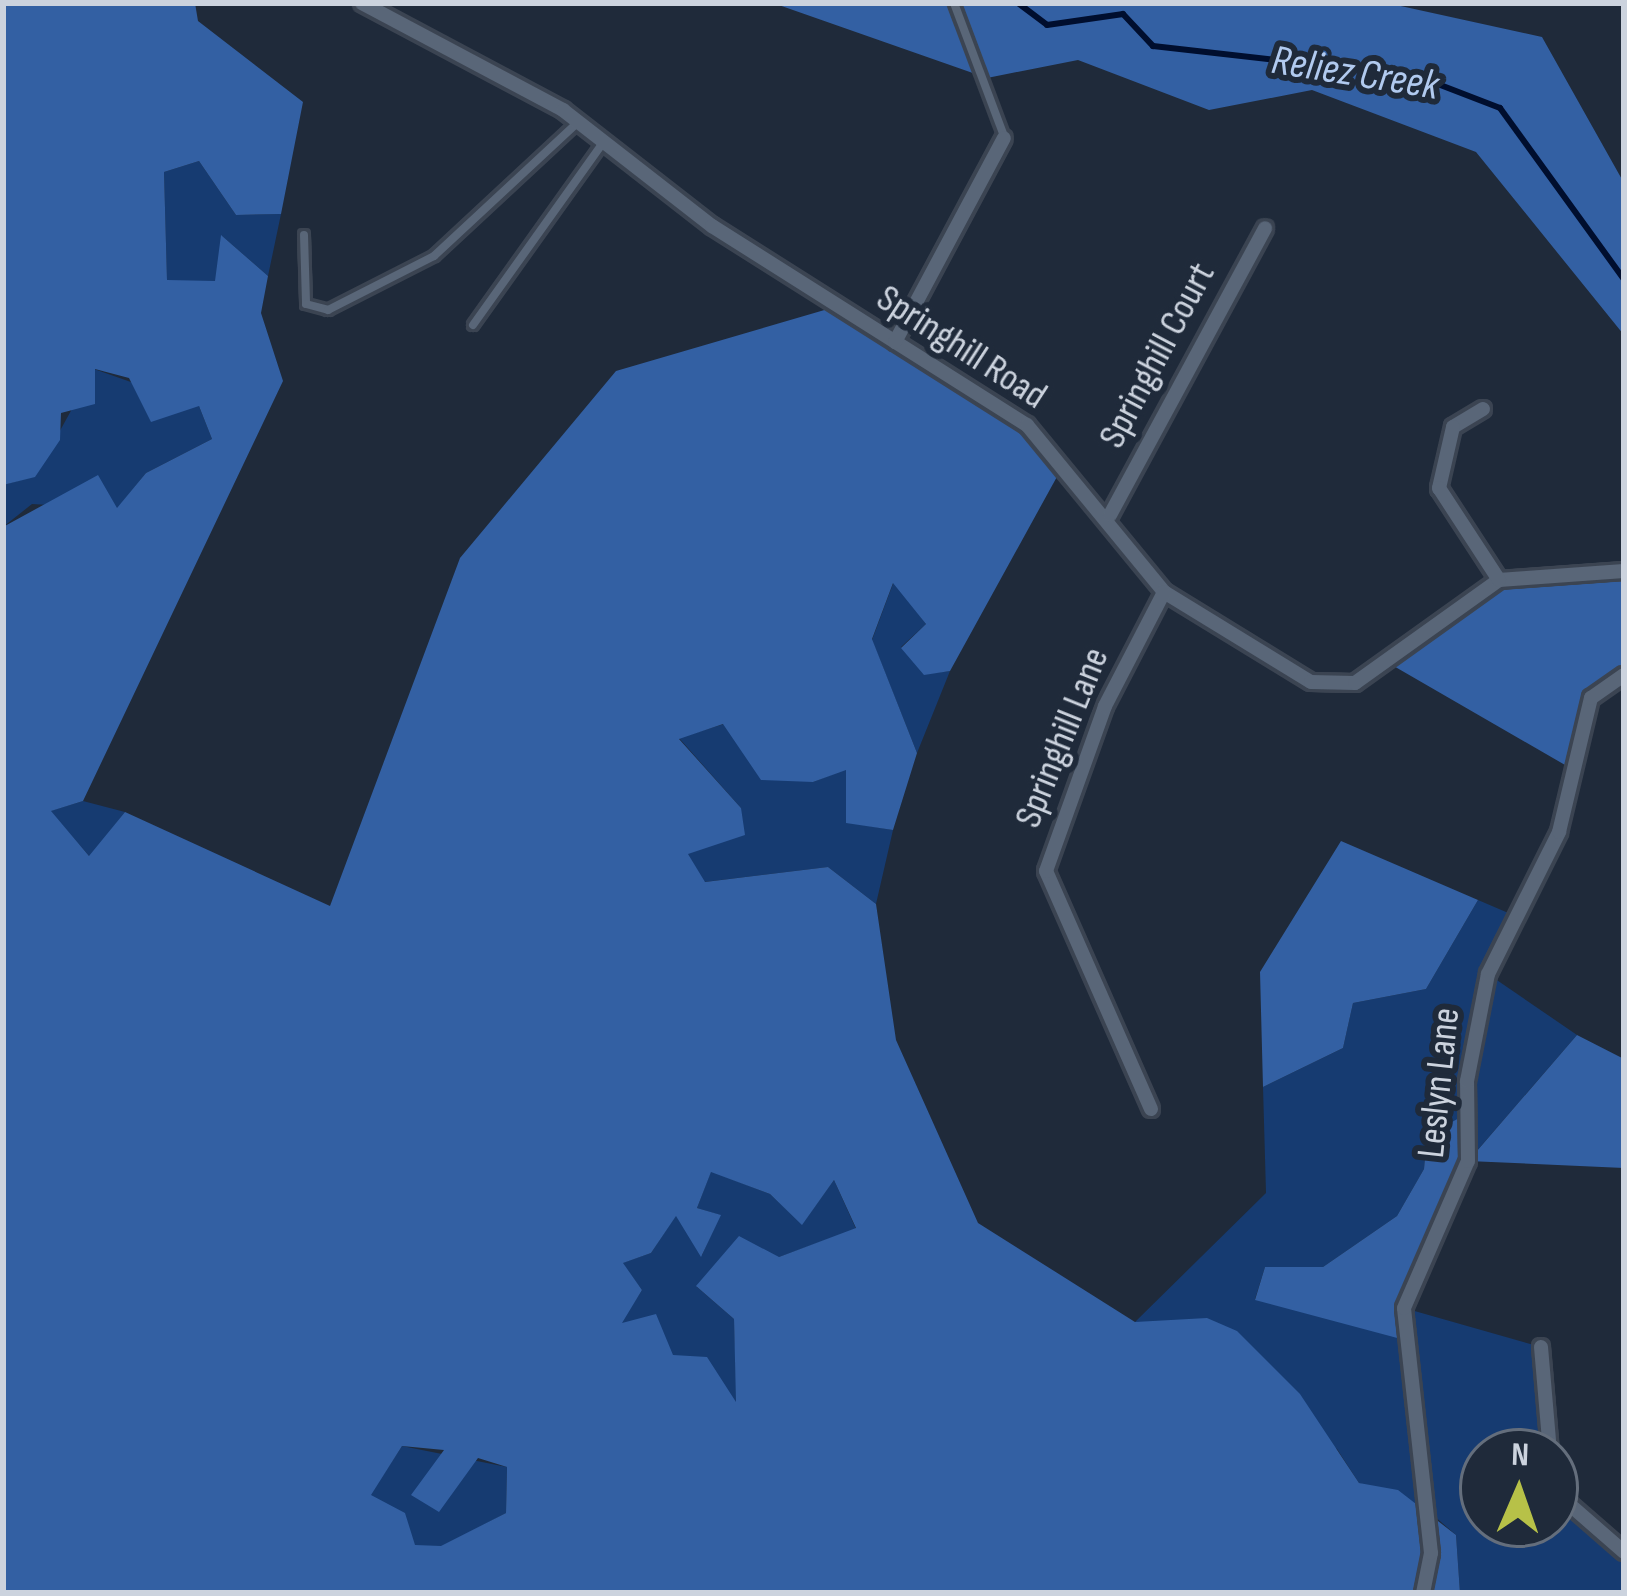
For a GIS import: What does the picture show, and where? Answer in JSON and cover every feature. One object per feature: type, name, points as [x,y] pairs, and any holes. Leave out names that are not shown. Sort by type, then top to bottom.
[{"type":"street","name":"Springhill Road","points":[[362,3],[578,122],[895,342],[1027,424],[1110,515],[1164,592],[1333,688],[1499,580],[1624,571]]},
{"type":"street","points":[[895,342],[1004,138]]},
{"type":"street","name":"Springhill Court","points":[[1110,515],[1264,228]]},
{"type":"street","points":[[1483,410],[1453,427],[1438,488],[1499,580]]},
{"type":"street","name":"Springhill Lane","points":[[1151,1109],[1046,871],[1106,706],[1164,592]]},
{"type":"street","name":"Leslyn Lane","points":[[1423,1593],[1431,1553],[1404,1307],[1468,1161],[1468,1065],[1488,974],[1559,832],[1591,698],[1624,675]]},
{"type":"street","points":[[1541,1347],[1548,1428]]},
{"type":"street","points":[[1579,1513],[1624,1552]]},
{"type":"lane","points":[[954,3],[1004,138]]},
{"type":"lane","points":[[304,235],[306,304],[328,310],[434,256],[578,122]]},
{"type":"lane","points":[[473,325],[604,142]]},
{"type":"shaded area","points":[[3,3],[195,3],[198,21],[303,102],[281,214],[236,215],[199,161],[164,172],[167,280],[215,281],[221,235],[268,276],[261,313],[283,381],[83,801],[51,811],[89,856],[125,812],[330,906],[460,558],[616,371],[845,304],[996,403],[1064,464],[950,671],[924,675],[901,648],[926,624],[893,583],[872,639],[917,753],[893,830],[846,823],[846,770],[813,782],[761,780],[723,724],[679,739],[741,808],[745,835],[688,854],[705,882],[828,867],[876,904],[896,1040],[978,1223],[1135,1322],[1207,1318],[1237,1331],[1300,1394],[1359,1483],[1398,1490],[1456,1535],[1460,1593],[3,1593],[3,527],[98,475],[117,508],[146,473],[212,439],[199,406],[151,422],[129,378],[95,369],[95,404],[61,413],[60,440],[35,477],[3,485]],"holes":[[[711,1172],[770,1194],[802,1225],[834,1180],[856,1228],[779,1257],[739,1236],[696,1286],[734,1319],[736,1402],[707,1357],[673,1355],[656,1314],[622,1323],[642,1290],[623,1263],[651,1253],[676,1216],[701,1257],[721,1215],[697,1208]],[[402,1446],[444,1450],[411,1495],[439,1512],[478,1458],[507,1467],[506,1513],[441,1546],[415,1545],[405,1513],[371,1495]]]},
{"type":"shaded area","points":[[773,3],[1387,3],[1542,37],[1624,183],[1624,335],[1476,152],[1312,90],[1209,110],[1078,60],[987,78]]},
{"type":"shaded area","points":[[199,161],[236,215],[281,214],[268,276],[222,236],[216,281],[167,281],[164,172]]},
{"type":"shaded area","points":[[94,369],[199,406],[212,439],[146,473],[117,509],[32,504],[3,527],[3,485],[35,476]]},
{"type":"shaded area","points":[[1534,570],[1624,571],[1624,675],[1591,698],[1572,769],[1385,661],[1499,580]]},
{"type":"shaded area","points":[[894,581],[926,624],[901,647],[924,674],[950,671],[917,753],[872,640]]},
{"type":"shaded area","points":[[724,724],[813,782],[846,769],[846,822],[893,830],[876,904],[828,867],[704,882],[687,853],[741,808],[679,738]]},
{"type":"shaded area","points":[[83,801],[125,812],[90,857],[50,811]]},
{"type":"shaded area","points":[[1341,841],[1478,900],[1426,989],[1353,1003],[1343,1048],[1263,1087],[1260,972]]},
{"type":"shaded area","points":[[1478,900],[1513,915],[1488,974],[1577,1035],[1468,1161],[1427,1136],[1424,1169],[1397,1216],[1323,1267],[1265,1267],[1255,1299],[1339,1321],[1404,1308],[1541,1347],[1548,1428],[1459,1428],[1459,1548],[1579,1548],[1579,1500],[1624,1552],[1624,1593],[1460,1593],[1456,1535],[1425,1508],[1359,1483],[1337,1449],[1135,1322],[1266,1193],[1263,1087],[1343,1048],[1353,1003],[1426,989]]},
{"type":"shaded area","points":[[1577,1035],[1624,1059],[1624,1168],[1468,1161],[1401,1339],[1255,1300],[1265,1267],[1323,1267],[1397,1216],[1424,1169],[1427,1136],[1468,1113],[1470,1159]]},
{"type":"shaded area","points":[[711,1171],[770,1194],[802,1224],[834,1180],[856,1229],[697,1287],[734,1319],[737,1404],[620,1324],[642,1290],[622,1263],[651,1253],[676,1215],[702,1255],[720,1215],[697,1208]]},
{"type":"shaded area","points":[[402,1446],[507,1467],[506,1513],[444,1546],[3,1593],[370,1495]]},
{"type":"waterway","name":"Reliez Creek","points":[[1018,3],[1047,25],[1123,14],[1153,46],[1417,76],[1500,108],[1624,279]]}]
